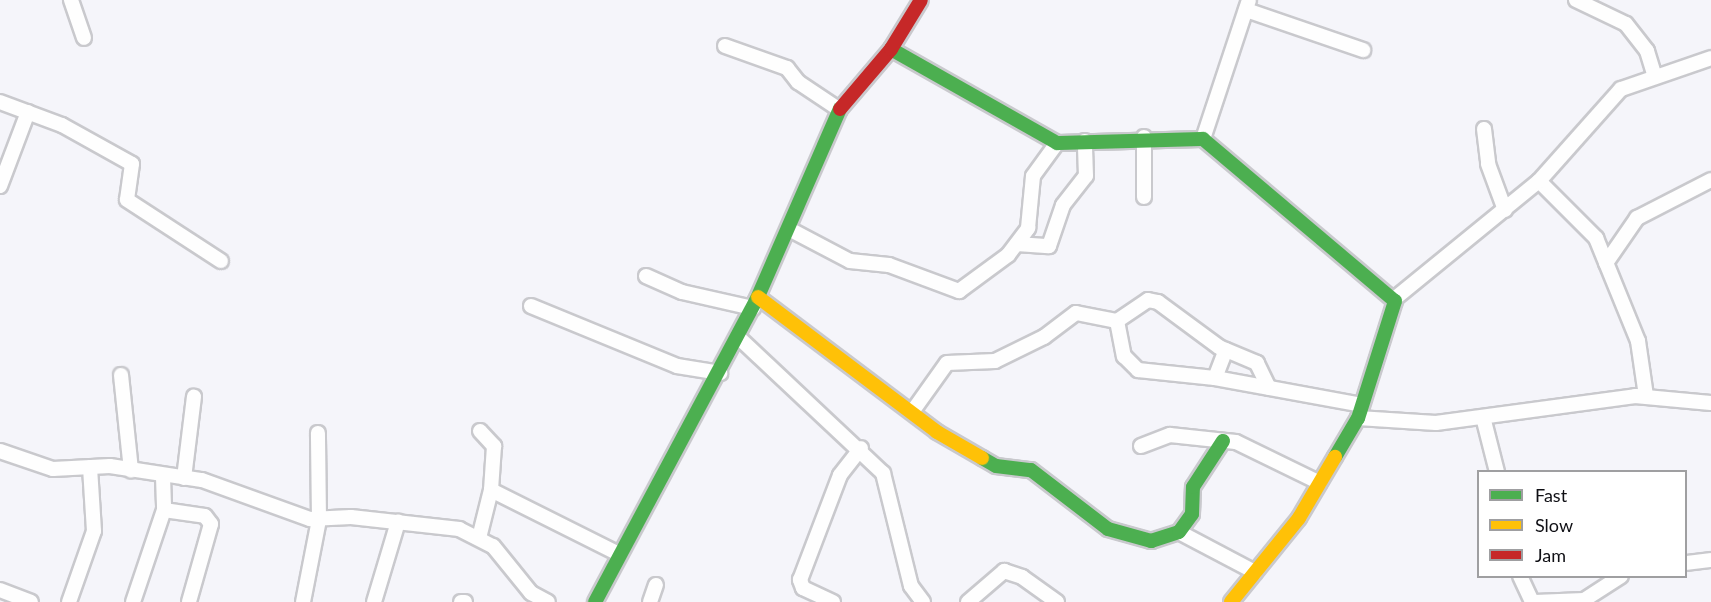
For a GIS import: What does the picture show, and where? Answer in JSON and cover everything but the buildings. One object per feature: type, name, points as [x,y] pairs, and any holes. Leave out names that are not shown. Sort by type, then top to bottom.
[{"type":"street","points":[[71,0],[84,38]]},
{"type":"street","points":[[595,602],[756,303],[840,110],[891,49],[921,0]]},
{"type":"street","points":[[1576,0],[1626,24],[1647,51],[1655,77]]},
{"type":"street","points":[[1203,139],[1247,5],[1363,50]]},
{"type":"street","points":[[725,46],[787,68],[840,110]]},
{"type":"street","points":[[891,49],[1057,142],[1144,137],[1203,139],[1393,300]]},
{"type":"street","points":[[1231,602],[1320,483],[1360,412],[1393,300],[1539,181],[1621,89],[1711,58]]},
{"type":"street","points":[[0,102],[28,112],[132,164],[127,200],[221,261]]},
{"type":"street","points":[[0,186],[28,112]]},
{"type":"street","points":[[1484,129],[1488,164],[1505,210]]},
{"type":"street","points":[[1144,137],[1144,197]]},
{"type":"street","points":[[1017,244],[1049,246],[1063,205],[1086,176],[1085,141]]},
{"type":"street","points":[[789,229],[850,261],[896,266],[953,292],[1017,244],[1031,220],[1033,176],[1057,142]]},
{"type":"street","points":[[1606,263],[1637,218],[1711,180]]},
{"type":"street","points":[[1539,181],[1596,238],[1638,341],[1646,396]]},
{"type":"street","points":[[646,276],[682,292],[756,303],[912,412],[996,466],[1031,470],[1108,529],[1150,541],[1179,532],[1192,514],[1193,488],[1223,441]]},
{"type":"street","points":[[912,412],[947,363],[995,362],[1036,342],[1076,313],[1117,321],[1153,299],[1226,350],[1257,363],[1269,388]]},
{"type":"street","points":[[531,306],[677,366],[720,373]]},
{"type":"street","points":[[1117,321],[1131,367],[1269,388],[1360,412],[1424,424],[1646,396],[1711,403]]},
{"type":"street","points":[[738,337],[861,448],[883,472],[911,586],[923,602]]},
{"type":"street","points":[[1215,378],[1226,350]]},
{"type":"street","points":[[121,375],[131,470]]},
{"type":"street","points":[[184,478],[194,397]]},
{"type":"street","points":[[1483,417],[1497,470]]},
{"type":"street","points":[[479,538],[491,490],[494,446],[480,431]]},
{"type":"street","points":[[303,602],[319,520],[318,433]]},
{"type":"street","points":[[1141,446],[1163,436],[1244,444],[1320,483]]},
{"type":"street","points":[[833,602],[803,588],[800,580],[840,474],[861,448]]},
{"type":"street","points":[[0,451],[53,469],[90,467],[131,470],[163,477],[212,482],[266,507],[319,520],[398,522],[450,528],[479,538],[499,551],[537,600]]},
{"type":"street","points":[[69,602],[94,531],[90,467]]},
{"type":"street","points":[[133,602],[164,510],[163,477]]},
{"type":"street","points":[[491,490],[619,554]]},
{"type":"street","points":[[164,510],[209,519],[189,602]]},
{"type":"street","points":[[374,602],[398,522]]},
{"type":"street","points":[[1179,532],[1255,572]]},
{"type":"street","points":[[1687,563],[1711,560]]},
{"type":"street","points":[[968,602],[1004,571],[1022,577],[1058,602]]},
{"type":"street","points":[[1522,578],[1533,602],[1584,600],[1618,578]]},
{"type":"street","points":[[650,602],[656,585]]},
{"type":"street","points":[[0,590],[31,602]]},
{"type":"traffic: fast","points":[[891,49],[1057,143],[1203,139],[1395,301],[1358,418],[1335,457]]},
{"type":"traffic: fast","points":[[595,602],[756,301],[840,109]]},
{"type":"traffic: fast","points":[[982,458],[996,466],[1031,470],[1108,529],[1151,541],[1179,532],[1192,514],[1193,487],[1223,441]]},
{"type":"traffic: slow","points":[[758,297],[937,432],[982,458]]},
{"type":"traffic: slow","points":[[1231,602],[1299,518],[1335,457]]},
{"type":"traffic: jam","points":[[840,109],[891,49],[921,0]]}]
